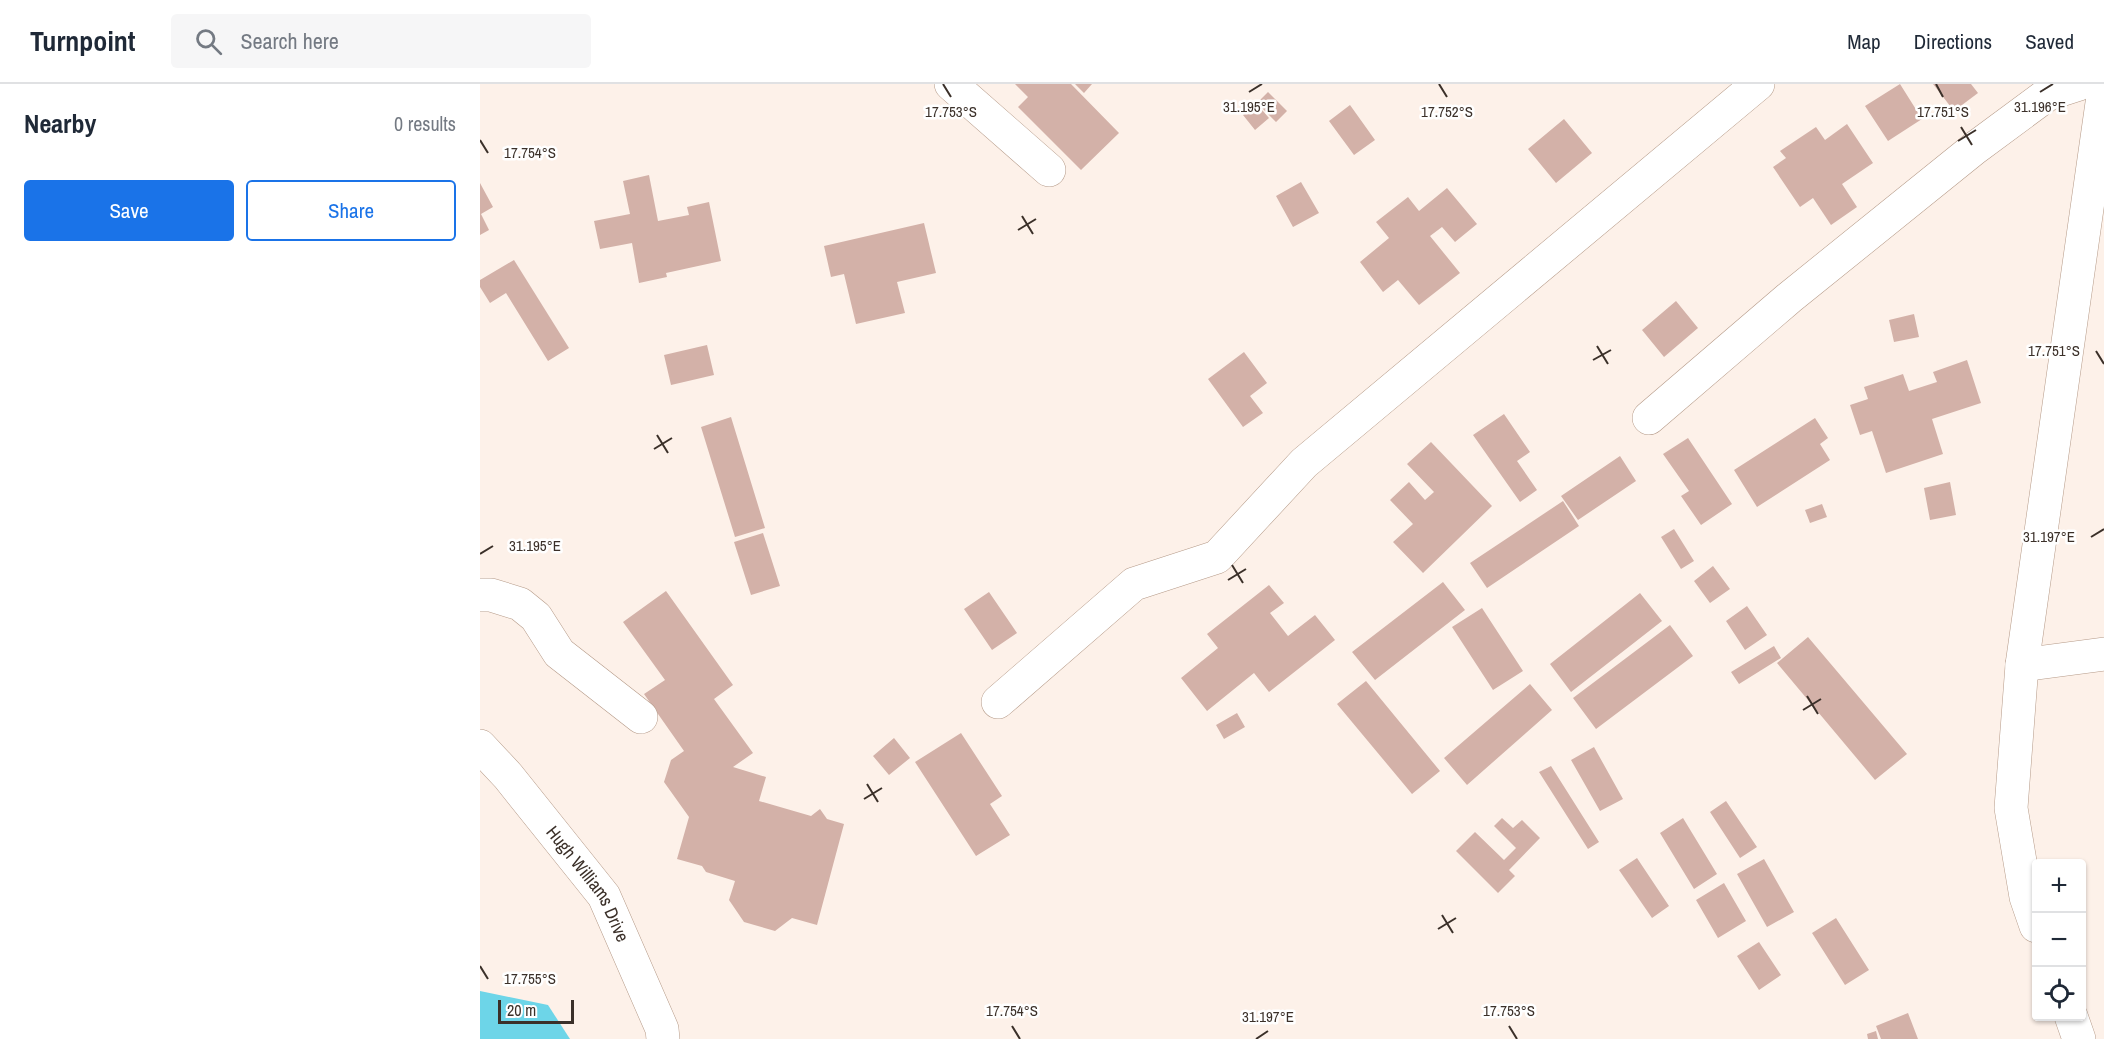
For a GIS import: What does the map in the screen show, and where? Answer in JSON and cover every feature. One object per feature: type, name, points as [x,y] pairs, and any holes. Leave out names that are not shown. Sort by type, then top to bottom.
[{"type":"street","points":[[951,84],[1049,170]]},
{"type":"street","points":[[998,702],[1134,584],[1217,557],[1304,463],[1758,84]]},
{"type":"street","points":[[1649,418],[1789,298],[1975,148],[2048,94],[2079,84]]},
{"type":"street","points":[[2032,913],[2026,897],[2011,808],[2022,665],[2104,89]]},
{"type":"street","points":[[480,595],[491,595],[520,604],[536,617],[559,653],[641,717]]},
{"type":"street","points":[[2022,665],[2104,654]]},
{"type":"street","name":"Hugh Williams Drive","points":[[480,746],[508,776],[604,896],[662,1029],[663,1039]]},
{"type":"street","points":[[2072,1021],[2079,1039]]},
{"type":"water","points":[[480,991],[548,1005],[570,1039],[480,1039]]},
{"type":"building","points":[[1015,84],[1071,84],[1119,133],[1081,170],[1018,107],[1028,97]]},
{"type":"building","points":[[1075,84],[1092,84],[1084,93]]},
{"type":"building","points":[[1900,84],[1922,119],[1888,141],[1865,106]]},
{"type":"building","points":[[1933,84],[1971,84],[1978,93],[1954,111]]},
{"type":"building","points":[[1268,92],[1287,111],[1276,122],[1257,103]]},
{"type":"building","points":[[1256,103],[1269,118],[1255,130],[1243,115]]},
{"type":"building","points":[[1350,105],[1375,140],[1354,155],[1329,121]]},
{"type":"building","points":[[1564,119],[1592,153],[1556,183],[1528,149]]},
{"type":"building","points":[[1847,124],[1873,163],[1842,184],[1857,207],[1831,225],[1813,198],[1800,207],[1773,167],[1786,158],[1780,151],[1816,127],[1825,140]]},
{"type":"building","points":[[649,175],[658,221],[689,215],[687,207],[709,202],[721,261],[666,273],[667,277],[639,283],[632,243],[600,249],[594,221],[630,214],[623,181]]},
{"type":"building","points":[[1301,182],[1319,213],[1293,227],[1276,196]]},
{"type":"building","points":[[480,183],[493,207],[481,214],[489,230],[480,235]]},
{"type":"building","points":[[1447,188],[1477,224],[1455,242],[1442,227],[1430,236],[1460,273],[1419,305],[1398,280],[1383,292],[1360,262],[1389,238],[1376,222],[1408,197],[1419,211]]},
{"type":"building","points":[[924,223],[936,273],[897,282],[905,313],[856,324],[844,274],[831,277],[824,246]]},
{"type":"building","points":[[514,260],[569,348],[548,361],[506,293],[490,303],[480,287],[480,280]]},
{"type":"building","points":[[1676,301],[1698,328],[1664,357],[1642,330]]},
{"type":"building","points":[[1914,314],[1919,337],[1894,342],[1889,320]]},
{"type":"building","points":[[707,345],[714,375],[671,385],[664,355]]},
{"type":"building","points":[[1244,352],[1267,383],[1250,396],[1263,413],[1243,427],[1208,379]]},
{"type":"building","points":[[1967,360],[1981,403],[1932,419],[1943,454],[1886,473],[1872,431],[1860,435],[1850,405],[1868,399],[1864,387],[1903,374],[1909,391],[1937,382],[1933,372]]},
{"type":"building","points":[[1504,414],[1530,452],[1517,461],[1537,490],[1520,502],[1473,435]]},
{"type":"building","points":[[731,417],[765,528],[735,537],[701,427]]},
{"type":"building","points":[[1815,418],[1828,438],[1820,444],[1830,460],[1757,507],[1734,470]]},
{"type":"building","points":[[1688,438],[1732,504],[1701,525],[1681,496],[1689,491],[1663,454]]},
{"type":"building","points":[[1431,442],[1492,506],[1423,573],[1393,542],[1413,524],[1390,500],[1409,482],[1425,500],[1434,492],[1407,464]]},
{"type":"building","points":[[1620,456],[1636,481],[1578,520],[1561,496]]},
{"type":"building","points":[[1950,482],[1956,515],[1930,520],[1924,488]]},
{"type":"building","points":[[1563,501],[1579,526],[1487,588],[1470,563]]},
{"type":"building","points":[[1822,504],[1827,517],[1810,523],[1805,510]]},
{"type":"building","points":[[1674,529],[1694,561],[1681,569],[1661,537]]},
{"type":"building","points":[[763,533],[780,586],[751,595],[734,542]]},
{"type":"building","points":[[1713,566],[1730,589],[1710,603],[1694,581]]},
{"type":"building","points":[[1443,582],[1465,610],[1375,680],[1352,652]]},
{"type":"building","points":[[1269,585],[1284,603],[1270,613],[1288,636],[1315,615],[1335,640],[1269,692],[1254,673],[1207,711],[1181,678],[1218,648],[1207,634]]},
{"type":"building","points":[[666,591],[733,685],[714,699],[753,753],[733,767],[766,777],[759,801],[811,816],[820,809],[827,819],[844,824],[817,925],[792,918],[775,931],[744,922],[729,900],[735,881],[706,872],[702,866],[677,859],[689,817],[664,782],[671,760],[684,751],[644,694],[665,680],[623,622]]},
{"type":"building","points":[[989,592],[1017,633],[992,650],[964,609]]},
{"type":"building","points":[[1640,593],[1662,621],[1571,692],[1550,664]]},
{"type":"building","points":[[1747,606],[1767,635],[1745,650],[1726,621]]},
{"type":"building","points":[[1482,608],[1523,671],[1493,690],[1452,627]]},
{"type":"building","points":[[1670,625],[1693,656],[1596,729],[1573,698]]},
{"type":"building","points":[[1808,637],[1907,754],[1875,780],[1777,663]]},
{"type":"building","points":[[1774,646],[1781,658],[1739,684],[1731,672]]},
{"type":"building","points":[[1366,681],[1440,771],[1412,794],[1337,704]]},
{"type":"building","points":[[1530,684],[1552,710],[1467,785],[1444,758]]},
{"type":"building","points":[[1237,713],[1245,727],[1224,739],[1216,725]]},
{"type":"building","points":[[961,733],[1002,796],[990,804],[1010,835],[976,856],[915,762]]},
{"type":"building","points":[[894,738],[910,758],[889,775],[873,756]]},
{"type":"building","points":[[1594,747],[1623,799],[1600,811],[1571,760]]},
{"type":"building","points":[[1551,766],[1599,842],[1588,849],[1539,772]]},
{"type":"building","points":[[1726,801],[1757,847],[1740,858],[1710,812]]},
{"type":"building","points":[[1502,818],[1513,828],[1522,820],[1540,838],[1509,870],[1515,876],[1498,893],[1456,851],[1475,832],[1504,860],[1516,848],[1494,826]]},
{"type":"building","points":[[1683,818],[1717,874],[1694,889],[1660,833]]},
{"type":"building","points":[[1637,858],[1669,906],[1652,918],[1619,870]]},
{"type":"building","points":[[1764,859],[1794,912],[1767,927],[1737,874]]},
{"type":"building","points":[[1724,883],[1746,921],[1718,938],[1696,900]]},
{"type":"building","points":[[1836,918],[1869,970],[1845,985],[1812,933]]},
{"type":"building","points":[[1759,942],[1781,975],[1759,990],[1737,956]]},
{"type":"building","points":[[1908,1013],[1918,1039],[1881,1039],[1876,1026]]},
{"type":"building","points":[[1876,1031],[1878,1039],[1868,1039],[1867,1034]]}]
